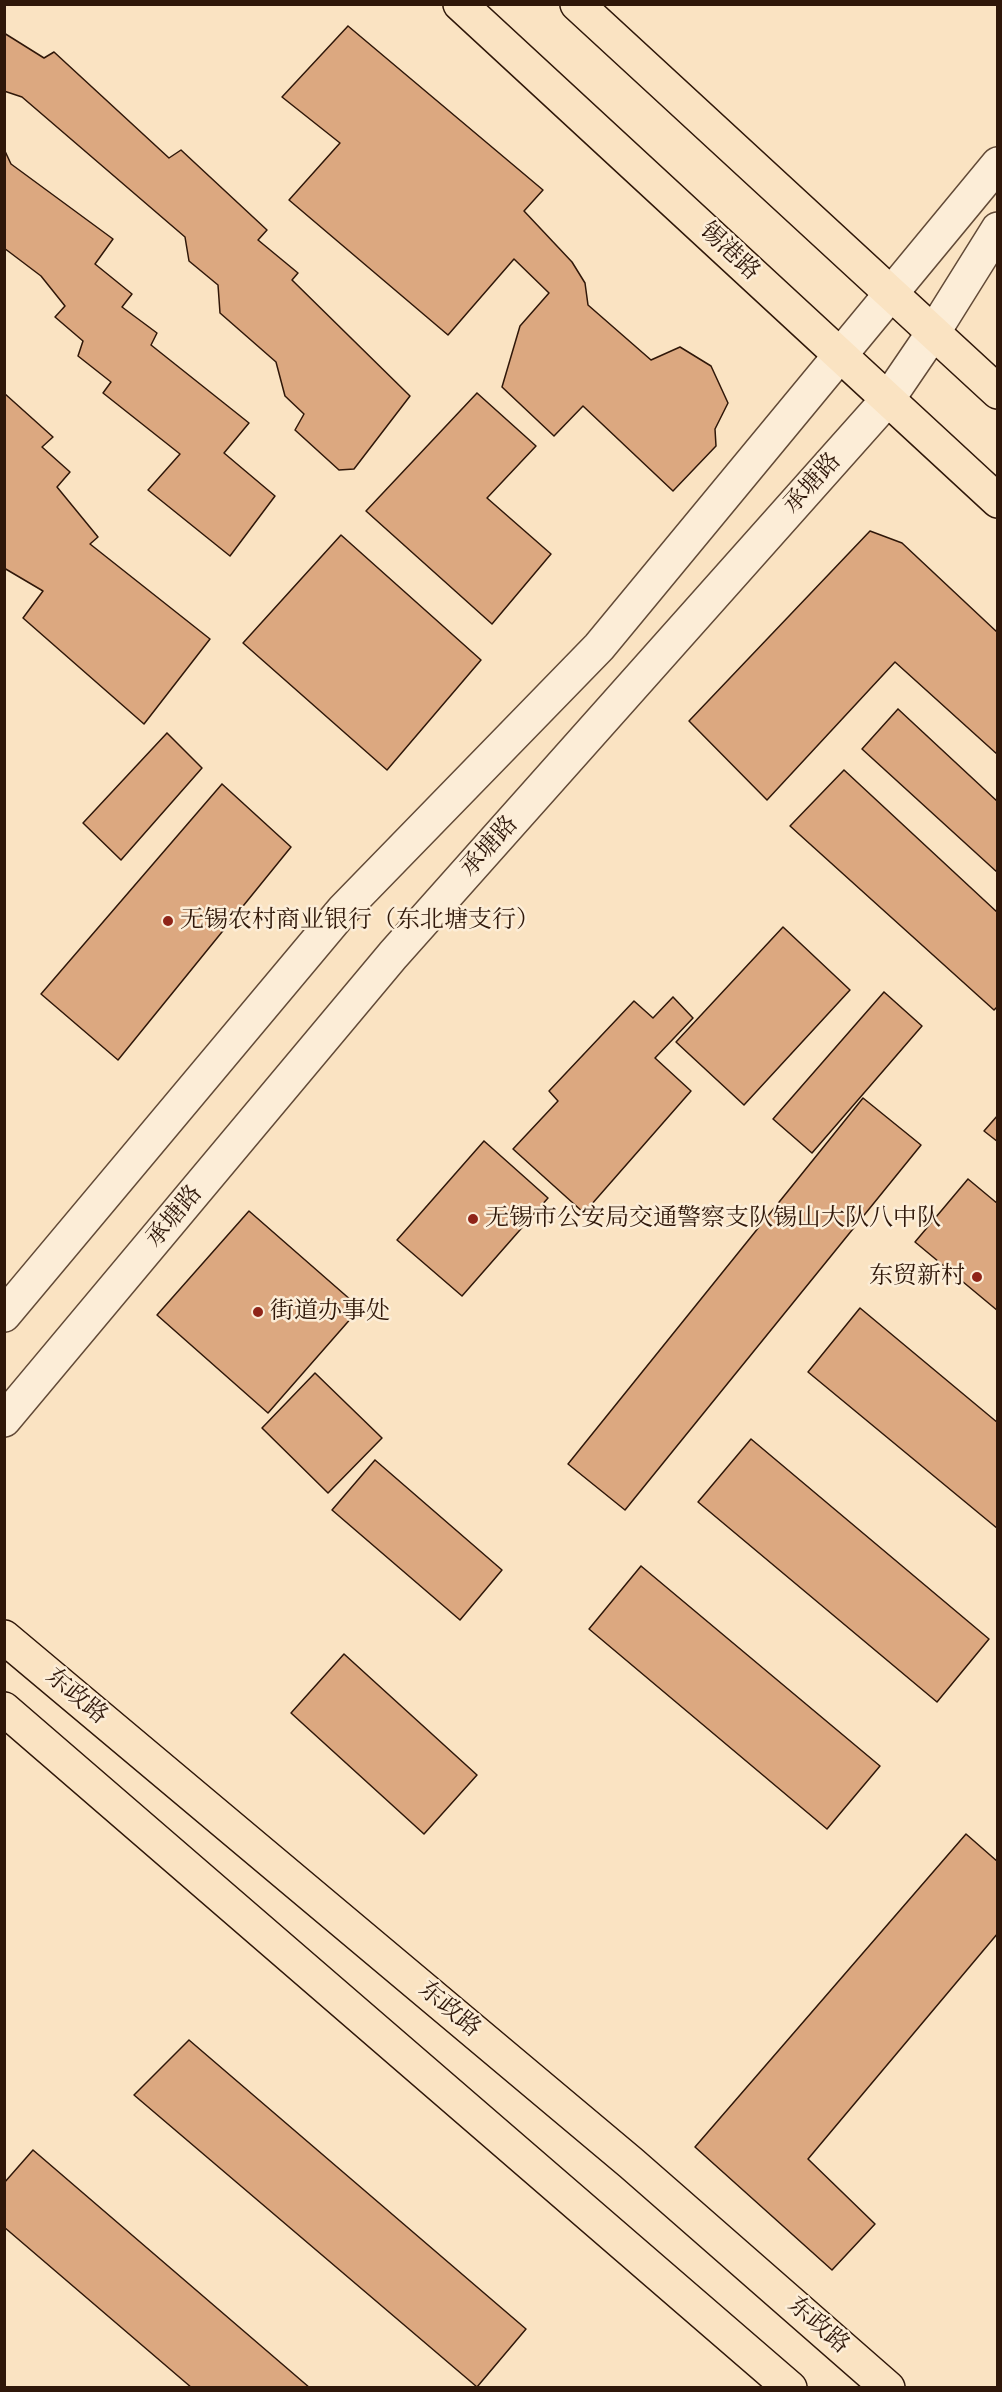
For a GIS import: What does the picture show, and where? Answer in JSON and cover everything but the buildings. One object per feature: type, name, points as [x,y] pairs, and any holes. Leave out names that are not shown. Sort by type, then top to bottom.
[{"type":"main road","name":"锡港路","points":[[460,4],[998,501]]},
{"type":"main road","points":[[577,4],[998,392]]},
{"type":"main road","name":"东政路","points":[[4,1637],[631,2163],[888,2388]]},
{"type":"main road","points":[[4,1709],[790,2388]]},
{"type":"street","points":[[4,1315],[343,910],[599,647],[998,164]]},
{"type":"street","name":"承塘路","points":[[4,1420],[393,955],[888,399],[933,333],[998,229]]},
{"type":"place","name":"无锡农村商业银行（东北塘支行）","points":[[168,921]]},
{"type":"place","name":"无锡市公安局交通警察支队锡山大队八中队","points":[[473,1219]]},
{"type":"place","name":"东贸新村","points":[[977,1277]]},
{"type":"place","name":"街道办事处","points":[[258,1312]]}]
